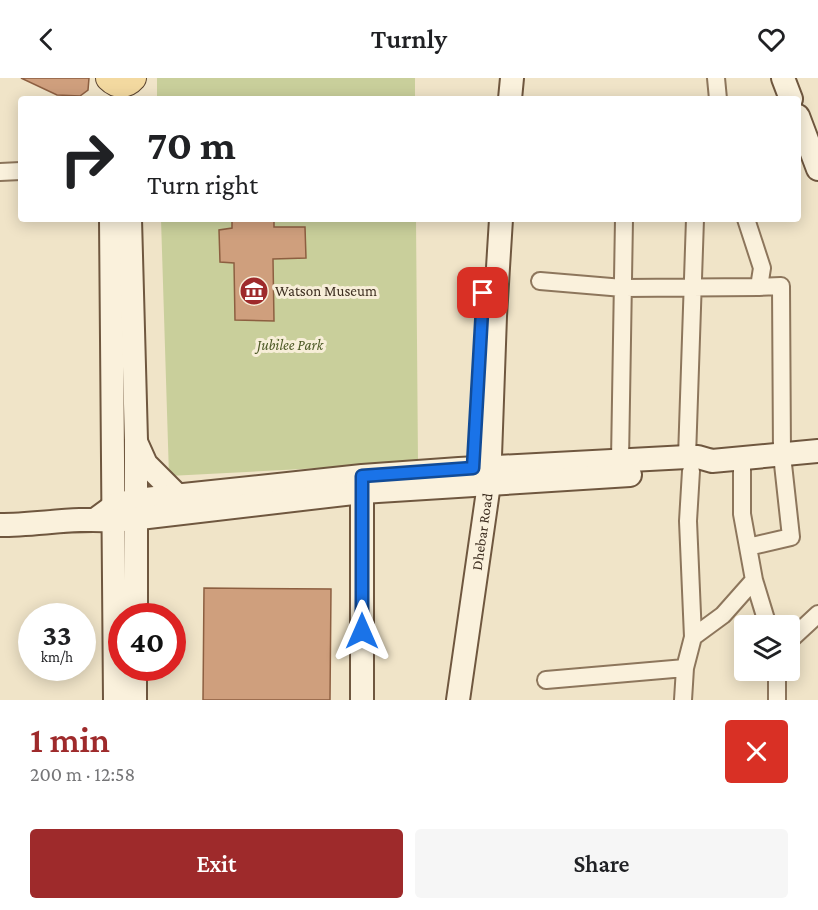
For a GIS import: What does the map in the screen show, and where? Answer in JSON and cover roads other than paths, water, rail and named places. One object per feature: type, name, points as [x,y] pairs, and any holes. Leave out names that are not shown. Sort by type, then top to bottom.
[{"type":"street","points":[[495,96],[497,78]]},
{"type":"street","points":[[510,96],[512,78]]},
{"type":"street","points":[[716,78],[718,96]]},
{"type":"street","points":[[783,78],[790,96]]},
{"type":"street","points":[[111,96],[123,82]]},
{"type":"street","points":[[801,124],[818,169]]},
{"type":"street","points":[[0,172],[18,171]]},
{"type":"street","points":[[111,222],[119,513],[115,700]]},
{"type":"street","points":[[130,222],[135,440],[119,513],[134,603]]},
{"type":"street","name":"Dhebar Road","points":[[481,476],[487,222]]},
{"type":"street","name":"Dhebar Road","points":[[458,700],[481,476],[501,222]]},
{"type":"street","points":[[620,460],[624,222]]},
{"type":"street","points":[[683,700],[685,668],[693,637],[688,521],[695,222]]},
{"type":"street","points":[[748,222],[762,268],[759,286]]},
{"type":"street","points":[[540,280],[623,288],[781,286],[782,455],[791,537],[748,547]]},
{"type":"street","points":[[135,440],[147,464],[178,496]]},
{"type":"street","points":[[481,476],[620,460],[689,464],[699,471],[712,461],[818,451]]},
{"type":"street","points":[[742,459],[742,514],[754,580],[765,615]]},
{"type":"street","points":[[119,513],[178,496],[689,464]]},
{"type":"street","points":[[0,525],[362,484]]},
{"type":"street","points":[[362,484],[362,700]]},
{"type":"street","points":[[693,637],[723,615],[754,580]]},
{"type":"street","points":[[800,630],[818,614]]},
{"type":"street","points":[[546,680],[685,668]]},
{"type":"street","points":[[135,681],[135,700]]},
{"type":"street","points":[[777,681],[777,700]]},
{"type":"place","name":"Watson Museum","points":[[254,291]]},
{"type":"park label","name":"Jubilee Park","points":[[290,345]]}]
